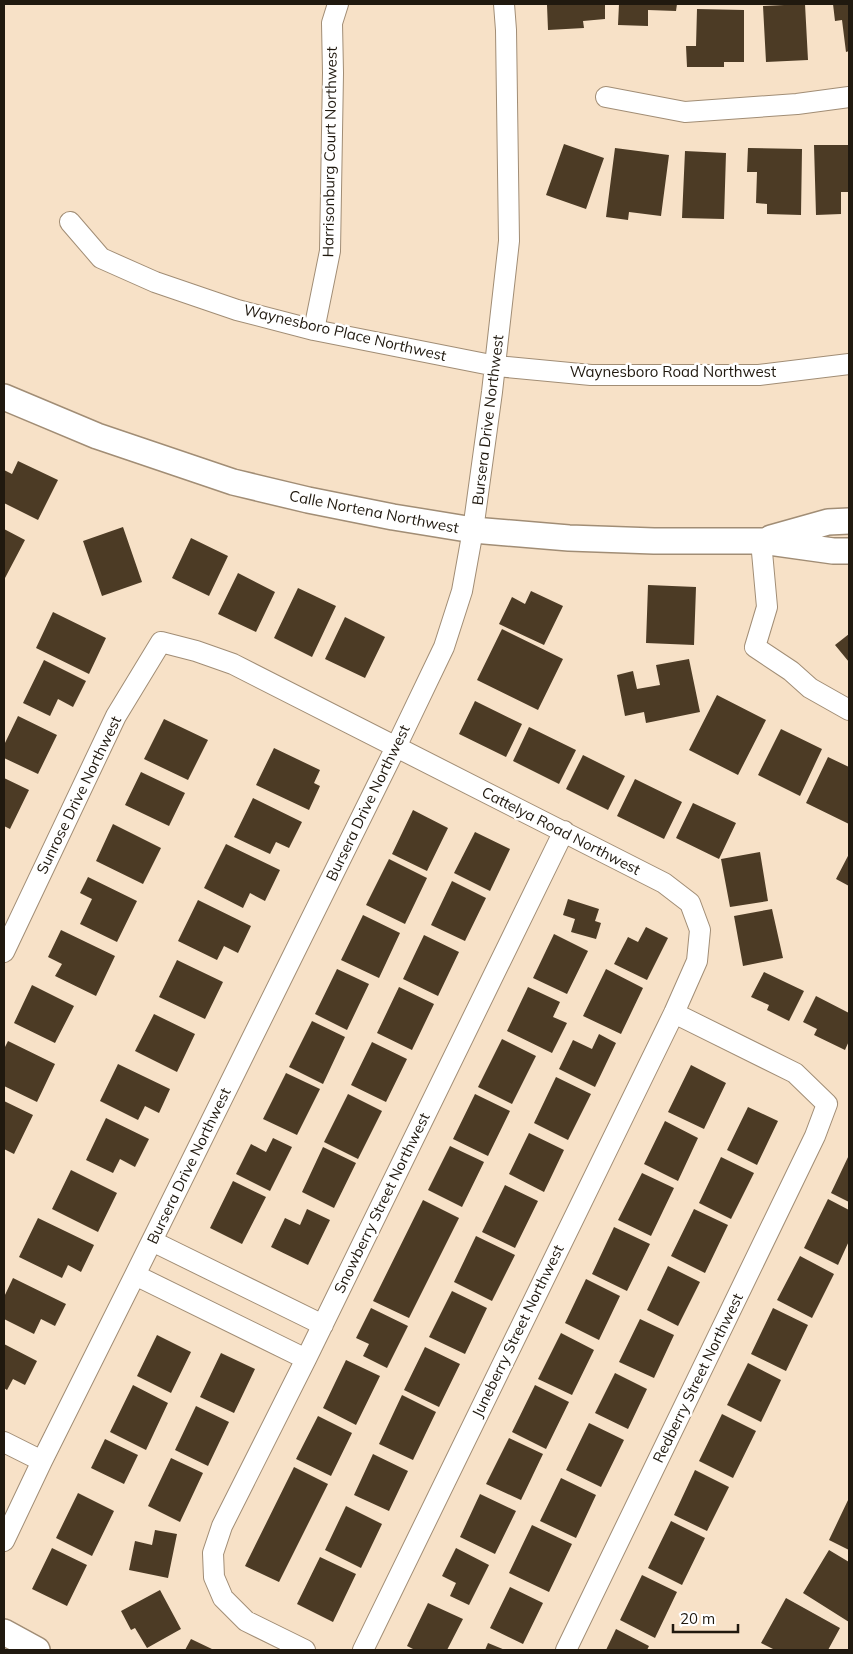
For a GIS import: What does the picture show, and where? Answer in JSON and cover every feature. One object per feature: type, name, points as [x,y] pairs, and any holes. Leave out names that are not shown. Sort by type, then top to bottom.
[{"type":"street","name":"Harrisonburg Court Northwest","points":[[314,330],[330,251],[332,23],[338,4]]},
{"type":"street","name":"Bursera Drive Northwest","points":[[4,1541],[444,647],[462,591],[473,530],[496,366],[509,241],[504,4]]},
{"type":"street","points":[[606,97],[684,112],[797,104],[849,97]]},
{"type":"street","name":"Waynesboro Place Northwest","points":[[70,222],[101,258],[155,282],[237,310],[314,330],[496,366]]},
{"type":"street","name":"Waynesboro Road Northwest","points":[[496,366],[591,375],[758,375],[849,364]]},
{"type":"street","name":"Calle Nortena Northwest","points":[[4,397],[97,436],[233,482],[308,500],[393,517],[473,530],[569,538],[654,541],[761,541],[833,551],[849,551]]},
{"type":"street","name":"Calle Nortena Northwest","points":[[761,541],[828,522],[849,521]]},
{"type":"street","points":[[761,541],[767,607],[756,647],[791,671],[810,688],[849,710]]},
{"type":"street","name":"Cattelya Road Northwest","points":[[161,642],[196,651],[233,664],[664,883],[690,903],[700,930],[697,962],[674,1012]]},
{"type":"street","name":"Sunrose Drive Northwest","points":[[4,952],[116,716],[161,642]]},
{"type":"street","name":"Snowberry Street Northwest","points":[[305,1650],[246,1621],[223,1598],[214,1577],[213,1553],[222,1526],[323,1325],[564,832]]},
{"type":"street","name":"Redberry Street Northwest","points":[[566,1650],[815,1136],[827,1104],[795,1073],[674,1012]]},
{"type":"street","name":"Juneberry Street Northwest","points":[[363,1650],[674,1012]]},
{"type":"street","points":[[152,1241],[323,1325]]},
{"type":"street","points":[[135,1276],[306,1359]]},
{"type":"street","points":[[4,1442],[42,1461]]},
{"type":"street","points":[[4,1632],[37,1650]]},
{"type":"building","points":[[605,4],[605,19],[583,21],[584,28],[548,30],[547,5]]},
{"type":"building","points":[[619,4],[677,4],[676,11],[648,10],[648,26],[618,25]]},
{"type":"building","points":[[805,4],[808,60],[766,62],[763,6]]},
{"type":"building","points":[[833,4],[849,4],[849,51],[846,52],[842,20],[835,21]]},
{"type":"building","points":[[697,9],[744,10],[744,62],[724,62],[724,67],[687,67],[686,46],[696,46]]},
{"type":"building","points":[[564,144],[604,158],[586,209],[546,195]]},
{"type":"building","points":[[814,145],[849,145],[849,192],[841,192],[841,214],[816,215]]},
{"type":"building","points":[[615,148],[669,155],[661,216],[629,212],[628,220],[606,217]]},
{"type":"building","points":[[748,148],[802,149],[801,215],[767,214],[767,204],[756,203],[757,172],[747,172]]},
{"type":"building","points":[[685,151],[726,153],[724,219],[682,218]]},
{"type":"building","points":[[18,461],[58,480],[38,520],[4,503],[4,470],[12,474]]},
{"type":"building","points":[[123,527],[142,582],[102,596],[83,541]]},
{"type":"building","points":[[4,529],[25,540],[5,578],[4,577]]},
{"type":"building","points":[[191,538],[228,556],[209,596],[172,578]]},
{"type":"building","points":[[238,573],[275,592],[256,632],[218,614]]},
{"type":"building","points":[[648,585],[696,587],[694,645],[646,643]]},
{"type":"building","points":[[298,588],[336,606],[312,657],[274,638]]},
{"type":"building","points":[[531,591],[563,606],[544,645],[499,624],[512,597],[525,604]]},
{"type":"building","points":[[53,612],[106,638],[89,674],[36,648]]},
{"type":"building","points":[[345,617],[385,637],[365,678],[325,659]]},
{"type":"building","points":[[502,629],[563,659],[538,710],[477,680]]},
{"type":"building","points":[[849,634],[849,662],[835,645]]},
{"type":"building","points":[[689,659],[700,712],[646,723],[644,712],[625,716],[617,675],[633,671],[637,689],[660,685],[656,665]]},
{"type":"building","points":[[44,660],[86,681],[73,707],[58,699],[50,716],[23,703]]},
{"type":"building","points":[[717,695],[766,720],[738,775],[689,750]]},
{"type":"building","points":[[475,701],[522,724],[506,757],[459,734]]},
{"type":"building","points":[[18,716],[57,735],[38,774],[4,758],[4,745]]},
{"type":"building","points":[[164,719],[208,740],[188,780],[144,759]]},
{"type":"building","points":[[529,727],[576,750],[559,784],[513,761]]},
{"type":"building","points":[[781,729],[822,749],[800,796],[758,775]]},
{"type":"building","points":[[274,748],[320,770],[314,783],[320,786],[309,810],[256,785]]},
{"type":"building","points":[[583,755],[625,776],[608,810],[566,789]]},
{"type":"building","points":[[828,757],[849,767],[849,824],[806,803]]},
{"type":"building","points":[[141,772],[185,793],[169,826],[125,805]]},
{"type":"building","points":[[4,778],[29,790],[10,829],[4,826]]},
{"type":"building","points":[[635,779],[682,802],[664,839],[617,816]]},
{"type":"building","points":[[253,798],[302,822],[289,848],[276,842],[270,854],[234,837]]},
{"type":"building","points":[[693,803],[736,823],[719,859],[676,838]]},
{"type":"building","points":[[413,810],[448,828],[427,871],[392,854]]},
{"type":"building","points":[[113,824],[161,848],[143,884],[96,861]]},
{"type":"building","points":[[475,832],[510,849],[490,891],[454,873]]},
{"type":"building","points":[[226,844],[280,870],[265,901],[250,893],[243,908],[204,888]]},
{"type":"building","points":[[760,852],[768,901],[730,907],[721,859]]},
{"type":"building","points":[[849,854],[849,886],[836,879]]},
{"type":"building","points":[[389,859],[427,878],[405,924],[366,905]]},
{"type":"building","points":[[88,877],[137,901],[117,942],[80,924],[92,899],[80,893]]},
{"type":"building","points":[[452,881],[486,898],[465,941],[431,925]]},
{"type":"building","points":[[568,899],[599,909],[595,921],[601,923],[596,939],[571,932],[575,919],[563,915]]},
{"type":"building","points":[[198,900],[251,926],[238,953],[224,946],[217,960],[178,941]]},
{"type":"building","points":[[772,909],[783,958],[743,966],[734,916]]},
{"type":"building","points":[[363,915],[400,933],[379,978],[341,960]]},
{"type":"building","points":[[646,927],[668,938],[647,980],[614,964],[628,937],[638,942]]},
{"type":"building","points":[[61,930],[115,956],[96,996],[55,976],[62,964],[48,957]]},
{"type":"building","points":[[554,934],[588,951],[567,994],[533,978]]},
{"type":"building","points":[[424,935],[459,952],[438,996],[403,979]]},
{"type":"building","points":[[177,960],[223,982],[205,1019],[159,997]]},
{"type":"building","points":[[337,969],[369,984],[347,1030],[315,1014]]},
{"type":"building","points":[[606,969],[643,988],[621,1034],[583,1016]]},
{"type":"building","points":[[764,972],[804,991],[789,1021],[767,1010],[769,1005],[751,997]]},
{"type":"building","points":[[32,985],[74,1006],[55,1043],[14,1023]]},
{"type":"building","points":[[399,987],[434,1004],[412,1050],[377,1033]]},
{"type":"building","points":[[528,987],[560,1002],[553,1017],[567,1023],[552,1053],[507,1031]]},
{"type":"building","points":[[816,996],[849,1013],[849,1041],[845,1050],[814,1035],[817,1029],[803,1022]]},
{"type":"building","points":[[154,1014],[195,1034],[177,1072],[135,1051]]},
{"type":"building","points":[[312,1021],[345,1037],[323,1084],[289,1067]]},
{"type":"building","points":[[599,1034],[616,1043],[595,1087],[559,1069],[573,1040],[592,1049]]},
{"type":"building","points":[[502,1039],[536,1056],[512,1104],[478,1087]]},
{"type":"building","points":[[8,1041],[55,1064],[37,1102],[4,1086],[4,1049]]},
{"type":"building","points":[[372,1042],[407,1059],[386,1102],[351,1085]]},
{"type":"building","points":[[118,1064],[170,1089],[159,1113],[145,1106],[138,1120],[100,1101]]},
{"type":"building","points":[[691,1065],[726,1083],[704,1129],[668,1112]]},
{"type":"building","points":[[286,1073],[320,1089],[297,1135],[263,1119]]},
{"type":"building","points":[[556,1077],[591,1094],[568,1140],[534,1123]]},
{"type":"building","points":[[348,1094],[382,1111],[358,1159],[324,1142]]},
{"type":"building","points":[[475,1094],[510,1111],[488,1156],[453,1139]]},
{"type":"building","points":[[4,1101],[33,1115],[14,1154],[4,1149]]},
{"type":"building","points":[[748,1107],[778,1121],[757,1165],[727,1150]]},
{"type":"building","points":[[106,1118],[149,1139],[135,1167],[120,1159],[113,1173],[86,1160]]},
{"type":"building","points":[[665,1121],[698,1138],[678,1181],[644,1164]]},
{"type":"building","points":[[529,1133],[564,1150],[544,1192],[509,1174]]},
{"type":"building","points":[[273,1138],[292,1147],[270,1191],[236,1174],[251,1144],[266,1152]]},
{"type":"building","points":[[450,1146],[484,1162],[462,1207],[428,1190]]},
{"type":"building","points":[[323,1147],[356,1163],[334,1208],[302,1192]]},
{"type":"building","points":[[849,1155],[849,1202],[831,1193]]},
{"type":"building","points":[[721,1157],[754,1173],[731,1219],[699,1203]]},
{"type":"building","points":[[71,1170],[117,1193],[98,1232],[52,1209]]},
{"type":"building","points":[[642,1173],[674,1188],[651,1236],[618,1220]]},
{"type":"building","points":[[233,1181],[266,1197],[242,1244],[210,1228]]},
{"type":"building","points":[[505,1185],[538,1201],[515,1248],[482,1232]]},
{"type":"building","points":[[828,1199],[849,1210],[849,1241],[838,1265],[804,1248]]},
{"type":"building","points":[[423,1200],[459,1218],[409,1318],[373,1301]]},
{"type":"building","points":[[307,1209],[330,1220],[308,1265],[271,1247],[285,1218],[300,1225]]},
{"type":"building","points":[[694,1209],[728,1225],[705,1273],[671,1256]]},
{"type":"building","points":[[38,1218],[94,1245],[81,1272],[68,1265],[62,1278],[19,1257]]},
{"type":"building","points":[[614,1227],[650,1244],[627,1291],[592,1274]]},
{"type":"building","points":[[476,1236],[515,1255],[492,1301],[454,1282]]},
{"type":"building","points":[[800,1256],[834,1274],[812,1318],[777,1300]]},
{"type":"building","points":[[668,1266],[700,1282],[678,1326],[647,1310]]},
{"type":"building","points":[[13,1278],[66,1304],[55,1326],[41,1319],[34,1334],[4,1319],[4,1297]]},
{"type":"building","points":[[586,1279],[620,1296],[599,1340],[565,1323]]},
{"type":"building","points":[[452,1291],[487,1308],[465,1354],[429,1337]]},
{"type":"building","points":[[371,1308],[408,1326],[387,1368],[363,1356],[369,1344],[356,1338]]},
{"type":"building","points":[[773,1308],[808,1325],[786,1371],[751,1354]]},
{"type":"building","points":[[640,1319],[674,1335],[654,1378],[619,1362]]},
{"type":"building","points":[[561,1333],[594,1350],[572,1395],[538,1379]]},
{"type":"building","points":[[157,1335],[191,1352],[171,1393],[137,1376]]},
{"type":"building","points":[[4,1344],[37,1361],[25,1385],[13,1379],[7,1390],[4,1388]]},
{"type":"building","points":[[425,1347],[460,1364],[439,1407],[404,1390]]},
{"type":"building","points":[[221,1353],[255,1369],[234,1413],[200,1397]]},
{"type":"building","points":[[346,1360],[380,1376],[356,1425],[323,1408]]},
{"type":"building","points":[[748,1363],[781,1380],[761,1422],[727,1405]]},
{"type":"building","points":[[615,1373],[647,1389],[628,1429],[595,1413]]},
{"type":"building","points":[[133,1385],[168,1403],[146,1450],[110,1432]]},
{"type":"building","points":[[535,1385],[569,1402],[546,1449],[512,1432]]},
{"type":"building","points":[[402,1395],[436,1412],[413,1460],[379,1444]]},
{"type":"building","points":[[196,1406],[229,1422],[208,1466],[175,1450]]},
{"type":"building","points":[[722,1414],[756,1431],[733,1478],[699,1461]]},
{"type":"building","points":[[318,1416],[352,1433],[331,1476],[296,1459]]},
{"type":"building","points":[[589,1423],[624,1440],[601,1487],[566,1470]]},
{"type":"building","points":[[509,1438],[543,1454],[521,1500],[486,1484]]},
{"type":"building","points":[[105,1439],[138,1455],[124,1484],[91,1468]]},
{"type":"building","points":[[373,1454],[408,1471],[389,1511],[354,1495]]},
{"type":"building","points":[[171,1458],[203,1473],[180,1522],[148,1506]]},
{"type":"building","points":[[294,1467],[328,1484],[279,1582],[245,1566]]},
{"type":"building","points":[[695,1470],[729,1487],[707,1531],[674,1515]]},
{"type":"building","points":[[561,1478],[596,1495],[576,1538],[540,1521]]},
{"type":"building","points":[[78,1493],[114,1511],[92,1556],[56,1538]]},
{"type":"building","points":[[480,1494],[516,1511],[495,1554],[460,1537]]},
{"type":"building","points":[[849,1498],[849,1550],[829,1540]]},
{"type":"building","points":[[346,1506],[382,1524],[361,1568],[325,1550]]},
{"type":"building","points":[[671,1521],[705,1538],[682,1585],[648,1568]]},
{"type":"building","points":[[532,1525],[572,1544],[549,1592],[509,1573]]},
{"type":"building","points":[[155,1530],[177,1534],[168,1578],[129,1570],[135,1541],[152,1545]]},
{"type":"building","points":[[52,1548],[87,1565],[67,1606],[32,1589]]},
{"type":"building","points":[[456,1548],[489,1565],[469,1605],[450,1596],[456,1583],[442,1576]]},
{"type":"building","points":[[829,1550],[849,1562],[849,1622],[803,1593]]},
{"type":"building","points":[[320,1557],[356,1574],[333,1622],[297,1604]]},
{"type":"building","points":[[642,1575],[677,1592],[655,1638],[620,1620]]},
{"type":"building","points":[[510,1587],[543,1603],[523,1644],[490,1628]]},
{"type":"building","points":[[160,1590],[181,1629],[147,1648],[135,1628],[131,1630],[121,1611]]},
{"type":"building","points":[[786,1598],[840,1628],[828,1650],[775,1650],[761,1643]]},
{"type":"building","points":[[428,1603],[463,1619],[447,1650],[415,1650],[407,1646]]},
{"type":"building","points":[[616,1629],[649,1646],[647,1650],[606,1650]]},
{"type":"building","points":[[191,1639],[214,1650],[185,1650]]},
{"type":"building","points":[[488,1643],[505,1650],[485,1650]]}]
